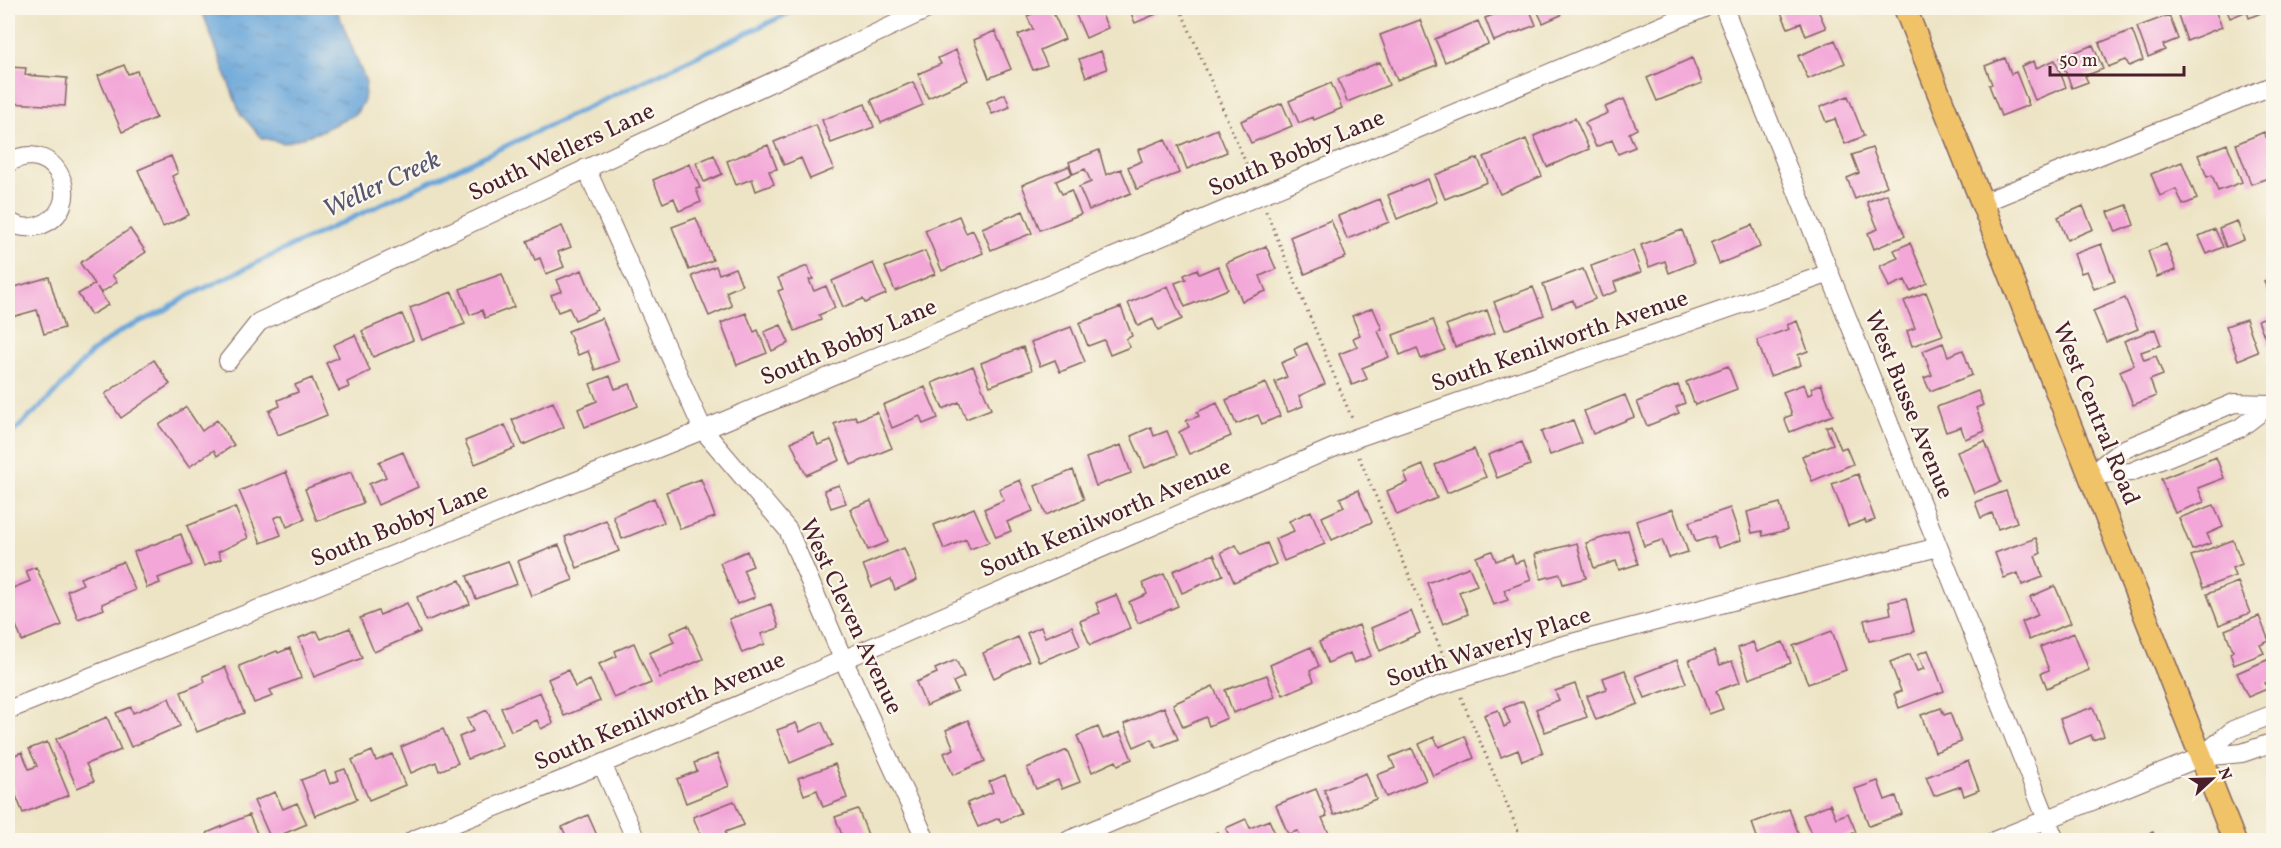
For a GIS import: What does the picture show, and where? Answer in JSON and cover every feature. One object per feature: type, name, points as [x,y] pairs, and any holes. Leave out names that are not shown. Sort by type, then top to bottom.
[{"type":"main road","name":"West Central Road","points":[[1905,8],[2234,840]]},
{"type":"street","name":"South Wellers Lane","points":[[228,361],[259,322],[930,8]]},
{"type":"street","name":"South Bobby Lane","points":[[8,710],[703,430],[1704,8]]},
{"type":"street","name":"West Busse Avenue","points":[[1724,8],[2055,840]]},
{"type":"street","points":[[1982,203],[2274,85]]},
{"type":"street","points":[[8,163],[27,155],[49,162],[63,180],[64,192],[62,204],[56,215],[47,222],[36,227],[24,227],[8,220]]},
{"type":"street","name":"West Cleven Avenue","points":[[586,168],[703,430],[788,530],[843,659],[926,840]]},
{"type":"street","name":"South Kenilworth Avenue","points":[[413,840],[602,764],[1356,438],[1830,273]]},
{"type":"street","points":[[2090,475],[2122,450],[2234,403],[2271,403]]},
{"type":"street","points":[[2090,475],[2131,472],[2240,428],[2271,403]]},
{"type":"street","name":"South Waverly Place","points":[[1069,840],[1427,690],[1553,648],[1938,547]]},
{"type":"street","points":[[2201,757],[2233,730],[2274,714]]},
{"type":"street","points":[[1996,840],[2201,757],[2242,753],[2274,742]]},
{"type":"street","points":[[602,764],[636,840]]},
{"type":"path","points":[[1180,8],[1254,182]]},
{"type":"path","points":[[1264,207],[1353,423]]},
{"type":"path","points":[[1359,457],[1447,664]]},
{"type":"path","points":[[1457,687],[1522,840]]},
{"type":"water","points":[[201,8],[336,8],[366,82],[364,100],[356,114],[319,132],[285,143],[262,138],[240,113]]},
{"type":"building","points":[[1051,8],[1065,39],[1040,50],[1047,65],[1033,70],[1018,35],[1033,29],[1027,16]]},
{"type":"building","points":[[1073,8],[1099,8],[1108,28],[1086,38]]},
{"type":"building","points":[[1129,8],[1153,8],[1156,14],[1135,23]]},
{"type":"building","points":[[1511,8],[1529,8],[1536,25],[1494,41],[1485,18]]},
{"type":"building","points":[[1536,8],[1558,8],[1561,15],[1543,23]]},
{"type":"building","points":[[1779,8],[1817,8],[1826,28],[1806,36],[1801,23],[1788,28]]},
{"type":"building","points":[[2191,8],[2214,8],[2222,27],[2187,41],[2178,15],[2192,10]]},
{"type":"building","points":[[2226,8],[2261,8],[2263,12],[2249,18],[2247,11],[2230,18]]},
{"type":"building","points":[[2169,15],[2178,39],[2163,45],[2165,50],[2148,57],[2137,27]]},
{"type":"building","points":[[1420,20],[1437,65],[1397,80],[1380,35]]},
{"type":"building","points":[[1478,21],[1488,44],[1445,62],[1435,39]]},
{"type":"building","points":[[2132,30],[2143,60],[2129,66],[2126,60],[2108,67],[2099,43]]},
{"type":"building","points":[[995,31],[1011,69],[989,78],[974,40]]},
{"type":"building","points":[[1835,40],[1845,63],[1808,79],[1798,56]]},
{"type":"building","points":[[2093,45],[2103,69],[2085,76],[2088,82],[2072,88],[2060,58]]},
{"type":"building","points":[[956,50],[968,80],[928,98],[918,74],[941,64],[938,58]]},
{"type":"building","points":[[1101,51],[1107,69],[1086,77],[1079,59]]},
{"type":"building","points":[[1692,58],[1702,83],[1657,101],[1647,78]]},
{"type":"building","points":[[2005,58],[2011,74],[2016,72],[2029,105],[2001,116],[1989,85],[1992,84],[1985,66]]},
{"type":"building","points":[[2055,60],[2066,87],[2035,100],[2021,66],[2034,61],[2036,68]]},
{"type":"building","points":[[1380,62],[1389,85],[1347,102],[1338,79]]},
{"type":"building","points":[[124,65],[128,74],[137,71],[156,118],[122,132],[98,76]]},
{"type":"building","points":[[8,67],[26,68],[25,75],[67,78],[65,106],[8,103]]},
{"type":"building","points":[[913,82],[923,105],[881,123],[871,100]]},
{"type":"building","points":[[1331,83],[1342,108],[1314,120],[1313,117],[1299,123],[1289,101]]},
{"type":"building","points":[[1005,94],[1010,107],[992,114],[987,102]]},
{"type":"building","points":[[1848,96],[1864,136],[1845,144],[1835,119],[1826,122],[1820,107]]},
{"type":"building","points":[[1624,99],[1637,129],[1629,133],[1635,147],[1618,154],[1612,140],[1596,147],[1585,123],[1608,113],[1605,107]]},
{"type":"building","points":[[1282,103],[1292,126],[1251,143],[1241,121]]},
{"type":"building","points":[[865,104],[874,127],[831,143],[822,120]]},
{"type":"building","points":[[1575,118],[1589,149],[1547,167],[1534,136]]},
{"type":"building","points":[[816,125],[834,169],[810,179],[801,158],[784,165],[774,142]]},
{"type":"building","points":[[1217,129],[1227,152],[1187,169],[1178,146]]},
{"type":"building","points":[[2264,132],[2274,155],[2274,163],[2270,164],[2274,176],[2251,184],[2236,144]]},
{"type":"building","points":[[1165,139],[1179,173],[1137,189],[1128,167],[1142,161],[1138,150]]},
{"type":"building","points":[[1526,139],[1542,176],[1500,194],[1484,157]]},
{"type":"building","points":[[2227,144],[2242,182],[2218,191],[2212,175],[2207,177],[2198,155]]},
{"type":"building","points":[[768,145],[777,169],[769,171],[774,184],[756,191],[752,179],[736,185],[727,161]]},
{"type":"building","points":[[1872,148],[1887,186],[1855,199],[1847,178],[1859,173],[1852,155]]},
{"type":"building","points":[[1099,150],[1106,175],[1121,169],[1131,193],[1089,210],[1079,187],[1091,182],[1085,169],[1073,174],[1069,162]]},
{"type":"building","points":[[714,155],[722,174],[704,182],[696,163]]},
{"type":"building","points":[[171,156],[178,173],[172,176],[189,215],[163,227],[138,170]]},
{"type":"building","points":[[1478,158],[1487,182],[1445,199],[1435,175]]},
{"type":"building","points":[[2182,162],[2197,199],[2183,205],[2176,189],[2160,196],[2151,174]]},
{"type":"building","points":[[689,164],[700,188],[696,189],[701,202],[679,211],[674,198],[663,203],[653,180]]},
{"type":"building","points":[[1069,166],[1072,174],[1056,181],[1062,194],[1071,190],[1081,214],[1040,230],[1022,185]]},
{"type":"building","points":[[1428,179],[1437,202],[1397,219],[1388,195]]},
{"type":"building","points":[[1887,194],[1905,236],[1874,249],[1868,233],[1878,229],[1867,202]]},
{"type":"building","points":[[1380,199],[1389,222],[1347,239],[1338,216]]},
{"type":"building","points":[[2127,205],[2134,225],[2116,232],[2108,212]]},
{"type":"building","points":[[2083,206],[2093,229],[2067,240],[2058,217]]},
{"type":"building","points":[[1023,211],[1032,233],[991,250],[982,228]]},
{"type":"building","points":[[959,216],[966,233],[973,230],[983,253],[942,271],[925,230]]},
{"type":"building","points":[[696,218],[713,260],[689,270],[672,227]]},
{"type":"building","points":[[1331,220],[1346,257],[1305,274],[1290,237]]},
{"type":"building","points":[[2237,221],[2244,240],[2226,247],[2219,228]]},
{"type":"building","points":[[1752,225],[1760,247],[1719,264],[1711,242]]},
{"type":"building","points":[[562,226],[571,247],[558,252],[564,267],[546,274],[540,258],[535,260],[527,241]]},
{"type":"building","points":[[130,229],[146,252],[112,275],[117,282],[101,293],[97,287],[108,305],[91,315],[78,294],[95,284],[80,263]]},
{"type":"building","points":[[2215,229],[2223,247],[2207,254],[2199,236]]},
{"type":"building","points":[[1682,230],[1694,263],[1669,273],[1665,261],[1649,267],[1641,245]]},
{"type":"building","points":[[1910,243],[1927,283],[1910,291],[1905,280],[1889,287],[1880,266],[1898,258],[1894,250]]},
{"type":"building","points":[[2101,244],[2115,281],[2094,289],[2087,271],[2081,273],[2074,254]]},
{"type":"building","points":[[2166,244],[2176,270],[2157,277],[2148,251]]},
{"type":"building","points":[[1266,246],[1276,269],[1260,276],[1266,291],[1242,301],[1226,263]]},
{"type":"building","points":[[925,251],[935,274],[895,291],[885,267]]},
{"type":"building","points":[[1633,251],[1641,272],[1614,282],[1617,291],[1602,297],[1591,266]]},
{"type":"building","points":[[873,263],[886,294],[865,303],[863,299],[843,307],[832,281]]},
{"type":"building","points":[[716,266],[719,274],[735,268],[742,285],[726,292],[732,306],[709,316],[692,276]]},
{"type":"building","points":[[807,266],[813,279],[809,280],[814,291],[826,286],[835,308],[819,315],[821,320],[795,331],[778,291],[783,289],[778,278]]},
{"type":"building","points":[[1218,266],[1228,289],[1185,307],[1175,283],[1186,279],[1184,275],[1197,269],[1199,274]]},
{"type":"building","points":[[1583,269],[1595,299],[1575,307],[1573,300],[1552,308],[1543,284]]},
{"type":"building","points":[[582,270],[598,310],[575,320],[569,308],[558,312],[551,295],[562,291],[557,280]]},
{"type":"building","points":[[502,274],[514,307],[485,318],[482,310],[470,315],[460,289]]},
{"type":"building","points":[[49,277],[64,328],[44,334],[37,310],[8,318],[8,289]]},
{"type":"building","points":[[2274,278],[2274,299],[2272,299],[2264,282]]},
{"type":"building","points":[[1168,286],[1182,319],[1158,330],[1153,319],[1138,326],[1128,303]]},
{"type":"building","points":[[1533,287],[1544,315],[1505,330],[1494,302]]},
{"type":"building","points":[[452,292],[465,324],[422,340],[410,308]]},
{"type":"building","points":[[1926,292],[1943,335],[1912,346],[1907,331],[1915,328],[1904,301]]},
{"type":"building","points":[[2125,298],[2138,329],[2106,342],[2093,311]]},
{"type":"building","points":[[1121,307],[1132,336],[1126,339],[1130,347],[1110,355],[1104,340],[1088,346],[1079,323]]},
{"type":"building","points":[[1373,308],[1382,329],[1378,331],[1389,357],[1362,368],[1367,379],[1352,385],[1339,354],[1357,347],[1353,338],[1360,335],[1352,316]]},
{"type":"building","points":[[1487,310],[1495,333],[1455,347],[1446,325]]},
{"type":"building","points":[[746,313],[754,332],[758,330],[767,353],[737,365],[721,323]]},
{"type":"building","points":[[402,314],[413,340],[373,357],[362,331]]},
{"type":"building","points":[[2274,314],[2274,344],[2268,346],[2258,320]]},
{"type":"building","points":[[602,318],[619,361],[595,370],[588,351],[578,355],[568,331]]},
{"type":"building","points":[[2246,319],[2258,352],[2238,360],[2226,326]]},
{"type":"building","points":[[1433,320],[1445,350],[1421,359],[1417,348],[1400,355],[1393,335]]},
{"type":"building","points":[[1797,321],[1808,351],[1798,355],[1801,365],[1770,376],[1757,340],[1789,329],[1787,325]]},
{"type":"building","points":[[781,325],[789,343],[772,351],[764,332]]},
{"type":"building","points":[[1071,327],[1085,362],[1060,372],[1055,360],[1040,366],[1031,342]]},
{"type":"building","points":[[2155,329],[2161,345],[2141,352],[2144,360],[2156,356],[2163,375],[2150,380],[2156,396],[2133,405],[2120,371],[2134,365],[2124,341]]},
{"type":"building","points":[[355,335],[370,371],[347,382],[349,387],[339,391],[326,363],[339,357],[333,345]]},
{"type":"building","points":[[1307,343],[1325,384],[1299,396],[1303,406],[1288,412],[1275,382],[1287,377],[1281,363],[1297,356],[1294,349]]},
{"type":"building","points":[[1943,343],[1948,356],[1963,350],[1972,375],[1930,391],[1924,378],[1932,375],[1923,351]]},
{"type":"building","points":[[1023,347],[1032,370],[990,386],[981,363]]},
{"type":"building","points":[[154,360],[170,384],[121,418],[105,394]]},
{"type":"building","points":[[973,366],[991,409],[966,419],[959,402],[943,409],[932,383]]},
{"type":"building","points":[[1728,366],[1737,389],[1695,405],[1686,382]]},
{"type":"building","points":[[610,376],[615,389],[630,384],[638,406],[585,427],[578,409],[597,401],[590,384]]},
{"type":"building","points":[[312,378],[327,415],[278,435],[269,411],[280,406],[278,400],[298,392],[295,385]]},
{"type":"building","points":[[1266,383],[1280,416],[1262,424],[1258,415],[1236,424],[1226,400]]},
{"type":"building","points":[[1804,384],[1808,395],[1813,393],[1811,388],[1821,384],[1833,415],[1790,432],[1784,418],[1792,415],[1783,392]]},
{"type":"building","points":[[1678,385],[1685,403],[1676,407],[1679,413],[1647,426],[1637,402]]},
{"type":"building","points":[[925,387],[938,418],[923,424],[920,416],[892,428],[883,405]]},
{"type":"building","points":[[1978,391],[1983,405],[1976,408],[1985,431],[1965,439],[1961,427],[1946,432],[1937,407]]},
{"type":"building","points":[[1625,395],[1634,417],[1593,434],[1584,411]]},
{"type":"building","points":[[553,402],[564,427],[523,445],[512,420]]},
{"type":"building","points":[[1217,403],[1231,436],[1189,454],[1179,432],[1189,427],[1186,421],[1199,416],[1197,412]]},
{"type":"building","points":[[186,407],[202,431],[217,420],[234,445],[217,456],[214,450],[189,467],[159,425]]},
{"type":"building","points":[[877,412],[892,448],[851,465],[834,424],[855,416],[857,420]]},
{"type":"building","points":[[1573,420],[1582,443],[1550,455],[1541,432]]},
{"type":"building","points":[[505,425],[515,448],[475,464],[465,441]]},
{"type":"building","points":[[1831,425],[1841,449],[1846,447],[1853,464],[1812,481],[1802,456],[1833,444],[1826,427]]},
{"type":"building","points":[[1151,427],[1154,436],[1167,431],[1177,455],[1145,468],[1131,436]]},
{"type":"building","points":[[813,433],[818,445],[831,440],[840,460],[806,475],[791,442]]},
{"type":"building","points":[[1985,441],[2001,482],[1974,493],[1957,452]]},
{"type":"building","points":[[1522,442],[1530,465],[1497,478],[1488,455]]},
{"type":"building","points":[[1121,445],[1131,473],[1096,486],[1086,458]]},
{"type":"building","points":[[1474,449],[1486,477],[1447,493],[1435,465]]},
{"type":"building","points":[[403,452],[418,487],[378,505],[369,484],[386,477],[379,462]]},
{"type":"building","points":[[2274,455],[2274,473],[2273,473],[2267,457]]},
{"type":"building","points":[[2216,457],[2224,478],[2198,488],[2204,502],[2175,513],[2161,479]]},
{"type":"building","points":[[1423,465],[1437,498],[1397,515],[1387,491],[1408,482],[1404,473]]},
{"type":"building","points":[[1073,470],[1084,499],[1046,515],[1035,486]]},
{"type":"building","points":[[286,472],[305,519],[287,527],[282,515],[274,518],[281,535],[261,543],[239,491]]},
{"type":"building","points":[[351,472],[363,503],[317,521],[305,489]]},
{"type":"building","points":[[1858,474],[1875,520],[1866,523],[1865,520],[1848,526],[1832,484]]},
{"type":"building","points":[[701,479],[715,517],[680,529],[666,492]]},
{"type":"building","points":[[1020,480],[1033,511],[1007,522],[1011,531],[996,537],[984,509],[1004,500],[999,489]]},
{"type":"building","points":[[839,485],[846,503],[831,508],[824,490]]},
{"type":"building","points":[[1358,490],[1372,522],[1332,540],[1322,517],[1344,507],[1340,498]]},
{"type":"building","points":[[2006,491],[2017,522],[1998,529],[1992,513],[1981,518],[1975,502]]},
{"type":"building","points":[[654,498],[664,522],[622,539],[613,516]]},
{"type":"building","points":[[871,501],[888,542],[868,550],[850,509]]},
{"type":"building","points":[[1780,503],[1787,530],[1763,536],[1762,531],[1752,533],[1747,512]]},
{"type":"building","points":[[2214,505],[2223,527],[2207,534],[2211,543],[2192,550],[2179,518]]},
{"type":"building","points":[[235,507],[248,538],[218,552],[221,559],[204,566],[187,526]]},
{"type":"building","points":[[974,508],[989,542],[970,549],[966,539],[944,549],[934,525]]},
{"type":"building","points":[[1730,508],[1741,540],[1718,548],[1714,536],[1696,542],[1689,522]]},
{"type":"building","points":[[1673,509],[1688,552],[1669,558],[1662,540],[1644,546],[1636,521]]},
{"type":"building","points":[[1311,511],[1325,544],[1284,561],[1275,539],[1294,531],[1289,521]]},
{"type":"building","points":[[606,520],[619,551],[577,568],[565,537]]},
{"type":"building","points":[[1628,530],[1638,564],[1619,570],[1616,561],[1594,568],[1586,543]]},
{"type":"building","points":[[181,534],[192,565],[158,578],[160,583],[147,588],[134,552]]},
{"type":"building","points":[[2036,538],[2041,553],[2035,556],[2043,577],[2022,585],[2018,573],[2004,578],[1995,553]]},
{"type":"building","points":[[2233,540],[2242,564],[2232,568],[2235,576],[2203,588],[2191,556]]},
{"type":"building","points":[[1267,543],[1276,564],[1234,582],[1221,552],[1236,545],[1241,554]]},
{"type":"building","points":[[1577,543],[1586,578],[1563,584],[1560,574],[1541,579],[1535,554]]},
{"type":"building","points":[[559,545],[573,580],[531,596],[518,561]]},
{"type":"building","points":[[904,548],[917,580],[895,590],[891,579],[872,587],[863,565]]},
{"type":"building","points":[[747,551],[753,566],[743,570],[755,597],[737,604],[720,563]]},
{"type":"building","points":[[1492,551],[1496,561],[1512,555],[1515,563],[1524,560],[1531,580],[1504,590],[1508,600],[1493,605],[1476,557]]},
{"type":"building","points":[[1214,554],[1223,575],[1182,593],[1173,571]]},
{"type":"building","points":[[508,561],[517,584],[476,599],[467,576]]},
{"type":"building","points":[[123,562],[135,590],[102,604],[104,609],[78,619],[67,591],[83,584],[80,578]]},
{"type":"building","points":[[36,567],[62,625],[22,641],[8,604],[8,590],[30,581],[26,571]]},
{"type":"building","points":[[1469,567],[1477,585],[1459,592],[1468,614],[1443,624],[1427,583]]},
{"type":"building","points":[[1164,574],[1178,606],[1138,623],[1129,602],[1147,594],[1143,583]]},
{"type":"building","points":[[460,580],[470,604],[426,621],[417,597]]},
{"type":"building","points":[[2238,582],[2250,613],[2219,625],[2207,594]]},
{"type":"building","points":[[2055,586],[2071,623],[2029,640],[2022,622],[2038,615],[2030,597]]},
{"type":"building","points":[[1116,595],[1130,628],[1090,645],[1080,621],[1100,613],[1096,603]]},
{"type":"building","points":[[1906,598],[1914,632],[1869,641],[1864,620],[1891,614],[1889,602]]},
{"type":"building","points":[[407,603],[420,632],[374,652],[360,618],[378,611],[380,615]]},
{"type":"building","points":[[771,604],[779,628],[761,634],[765,644],[742,653],[729,619]]},
{"type":"building","points":[[1411,611],[1420,633],[1380,651],[1371,628]]},
{"type":"building","points":[[2259,616],[2269,641],[2260,645],[2264,653],[2234,665],[2230,653],[2233,651],[2225,630]]},
{"type":"building","points":[[688,625],[703,659],[660,678],[649,653],[674,642],[670,633]]},
{"type":"building","points":[[1359,625],[1371,656],[1354,663],[1350,653],[1328,663],[1319,642]]},
{"type":"building","points":[[1072,626],[1080,646],[1039,662],[1027,633],[1041,627],[1045,637]]},
{"type":"building","points":[[350,628],[362,658],[314,677],[299,638],[317,631],[321,639]]},
{"type":"building","points":[[1832,631],[1846,670],[1808,684],[1793,646]]},
{"type":"building","points":[[2074,633],[2089,670],[2047,688],[2041,673],[2049,670],[2040,647]]},
{"type":"building","points":[[1018,637],[1029,661],[994,678],[983,653]]},
{"type":"building","points":[[1753,642],[1757,652],[1783,642],[1791,663],[1749,679],[1738,648]]},
{"type":"building","points":[[634,643],[651,683],[614,698],[599,664],[617,656],[615,651]]},
{"type":"building","points":[[1311,647],[1319,666],[1310,671],[1314,681],[1283,695],[1270,665]]},
{"type":"building","points":[[290,648],[301,678],[270,690],[273,696],[254,703],[239,666]]},
{"type":"building","points":[[1928,650],[1944,691],[1899,708],[1894,694],[1901,691],[1890,662],[1910,654],[1917,671],[1924,669],[1918,654]]},
{"type":"building","points":[[1714,651],[1720,665],[1732,661],[1740,682],[1716,691],[1723,709],[1709,714],[1689,660]]},
{"type":"building","points":[[2274,657],[2274,679],[2265,683],[2267,689],[2248,697],[2237,673]]},
{"type":"building","points":[[956,660],[964,677],[953,682],[958,692],[926,706],[916,682],[937,673],[935,669]]},
{"type":"building","points":[[1677,660],[1686,683],[1645,698],[1636,676]]},
{"type":"building","points":[[225,667],[244,713],[197,732],[181,692],[205,682],[203,676]]},
{"type":"building","points":[[568,670],[575,687],[590,680],[600,701],[564,716],[548,679]]},
{"type":"building","points":[[1625,670],[1638,704],[1596,720],[1587,696],[1607,689],[1603,678]]},
{"type":"building","points":[[1267,675],[1275,697],[1233,713],[1225,690]]},
{"type":"building","points":[[1575,684],[1587,717],[1545,732],[1536,709],[1559,700],[1555,691]]},
{"type":"building","points":[[1213,686],[1227,718],[1209,726],[1206,717],[1183,727],[1173,704]]},
{"type":"building","points":[[540,692],[553,723],[541,729],[537,720],[511,731],[501,708]]},
{"type":"building","points":[[169,698],[180,726],[131,747],[116,713],[131,707],[133,713]]},
{"type":"building","points":[[1523,701],[1543,753],[1522,761],[1518,750],[1501,757],[1484,715],[1498,710],[1504,727],[1510,724],[1504,708]]},
{"type":"building","points":[[1164,707],[1178,739],[1156,748],[1152,739],[1134,747],[1124,724]]},
{"type":"building","points":[[2093,707],[2104,736],[2093,740],[2091,735],[2069,744],[2060,719]]},
{"type":"building","points":[[1941,708],[1944,715],[1950,713],[1961,742],[1935,752],[1921,715]]},
{"type":"building","points":[[487,710],[502,745],[468,759],[459,737],[473,731],[467,719]]},
{"type":"building","points":[[107,717],[121,750],[86,764],[94,781],[77,788],[56,739]]},
{"type":"building","points":[[968,720],[985,761],[953,775],[944,753],[954,749],[946,730]]},
{"type":"building","points":[[822,722],[832,745],[790,763],[777,730],[796,723],[800,732]]},
{"type":"building","points":[[1098,727],[1103,739],[1120,732],[1132,759],[1118,765],[1116,761],[1092,772],[1077,736]]},
{"type":"building","points":[[443,729],[458,763],[439,771],[436,762],[411,773],[401,747]]},
{"type":"building","points":[[1465,736],[1474,758],[1433,776],[1419,744],[1434,737],[1439,747]]},
{"type":"building","points":[[47,742],[69,795],[23,813],[10,781],[8,782],[8,758],[22,752],[29,769],[37,766],[29,749]]},
{"type":"building","points":[[1412,748],[1426,780],[1386,797],[1377,775],[1395,768],[1390,757]]},
{"type":"building","points":[[1067,750],[1080,782],[1062,789],[1058,780],[1036,789],[1027,768]]},
{"type":"building","points":[[372,751],[376,761],[392,754],[405,785],[369,800],[352,760]]},
{"type":"building","points":[[717,754],[729,786],[686,803],[677,779],[697,771],[694,763]]},
{"type":"building","points":[[1968,761],[1979,790],[1964,796],[1961,786],[1934,796],[1926,777]]},
{"type":"building","points":[[835,764],[847,798],[823,807],[817,790],[804,795],[798,778]]},
{"type":"building","points":[[345,769],[357,799],[315,816],[301,780],[325,771],[330,784],[339,780],[336,772]]},
{"type":"building","points":[[1366,773],[1376,799],[1334,815],[1324,790]]},
{"type":"building","points":[[1005,775],[1021,813],[1001,822],[999,818],[978,827],[967,803],[993,792],[989,782]]},
{"type":"building","points":[[1878,781],[1885,800],[1896,796],[1902,814],[1869,826],[1855,789]]},
{"type":"building","points":[[1316,789],[1327,816],[1322,818],[1330,836],[1319,840],[1312,840],[1311,837],[1302,840],[1298,831],[1288,834],[1276,805]]},
{"type":"building","points":[[275,792],[283,809],[297,803],[307,824],[271,839],[254,801]]},
{"type":"building","points":[[734,801],[744,825],[725,832],[728,840],[703,840],[693,817]]},
{"type":"building","points":[[1830,804],[1836,818],[1848,813],[1856,832],[1837,840],[1814,840],[1803,815]]},
{"type":"building","points":[[858,809],[870,840],[844,840],[835,817]]},
{"type":"building","points":[[1789,809],[1801,840],[1758,840],[1752,823]]},
{"type":"building","points":[[249,815],[260,840],[210,840],[207,833]]},
{"type":"building","points":[[588,815],[599,840],[568,840],[562,827]]},
{"type":"building","points":[[1246,819],[1250,828],[1269,820],[1278,840],[1231,840],[1226,828]]},
{"type":"building","points":[[1218,832],[1222,840],[1197,840]]},
{"type":"building","points":[[2153,832],[2156,840],[2130,840]]},
{"type":"waterway","name":"Weller Creek","points":[[8,437],[52,396],[91,353],[122,330],[277,253],[800,8]]}]
